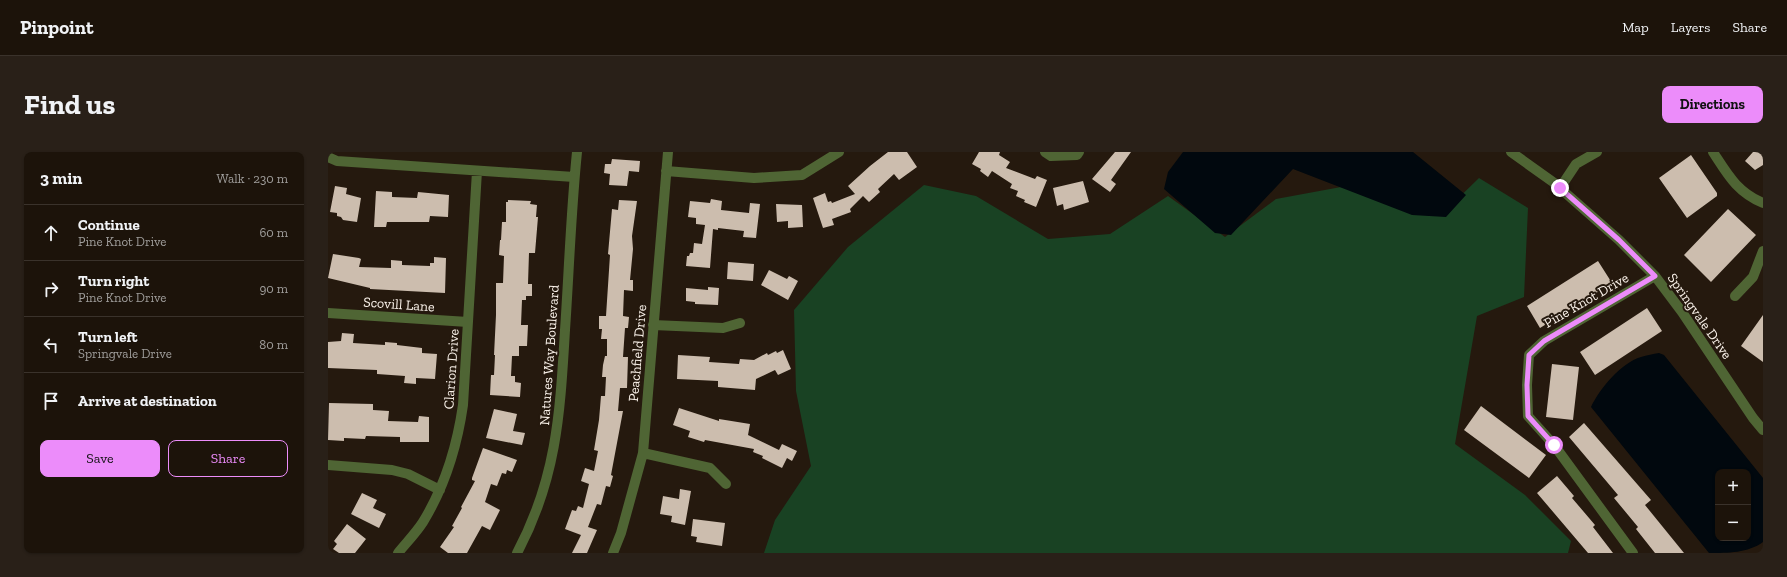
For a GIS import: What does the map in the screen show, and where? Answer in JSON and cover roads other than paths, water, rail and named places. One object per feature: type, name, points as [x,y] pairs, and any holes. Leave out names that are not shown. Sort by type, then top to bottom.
[{"type":"street","name":"Natures Way Boulevard","points":[[517,553],[543,494],[548,478],[557,433],[562,388],[574,177],[577,152]]},
{"type":"street","name":"Peachfield Drive","points":[[613,553],[621,533],[643,453],[668,152]]},
{"type":"street","points":[[666,171],[754,178],[802,175],[839,152]]},
{"type":"street","points":[[1045,152],[1051,156],[1077,155],[1079,152]]},
{"type":"street","name":"Springvale Drive","points":[[1511,152],[1560,188],[1619,240],[1655,276],[1682,312],[1753,418],[1763,430]]},
{"type":"street","points":[[1560,188],[1576,164],[1597,152]]},
{"type":"street","points":[[1713,152],[1732,181],[1749,197],[1763,203]]},
{"type":"street","points":[[328,157],[337,161],[574,177]]},
{"type":"street","name":"Clarion Drive","points":[[398,553],[423,523],[440,490],[452,459],[459,433],[463,405],[476,171]]},
{"type":"street","points":[[1735,296],[1753,277],[1763,251]]},
{"type":"street","name":"Pine Knot Drive","points":[[1633,553],[1554,445],[1528,416],[1527,385],[1529,355],[1544,341],[1655,276]]},
{"type":"street","name":"Scovill Lane","points":[[328,313],[468,322]]},
{"type":"street","points":[[653,325],[722,328],[740,323]]},
{"type":"street","points":[[643,453],[710,468],[726,484]]},
{"type":"street","points":[[328,465],[392,470],[408,474],[440,490]]}]
